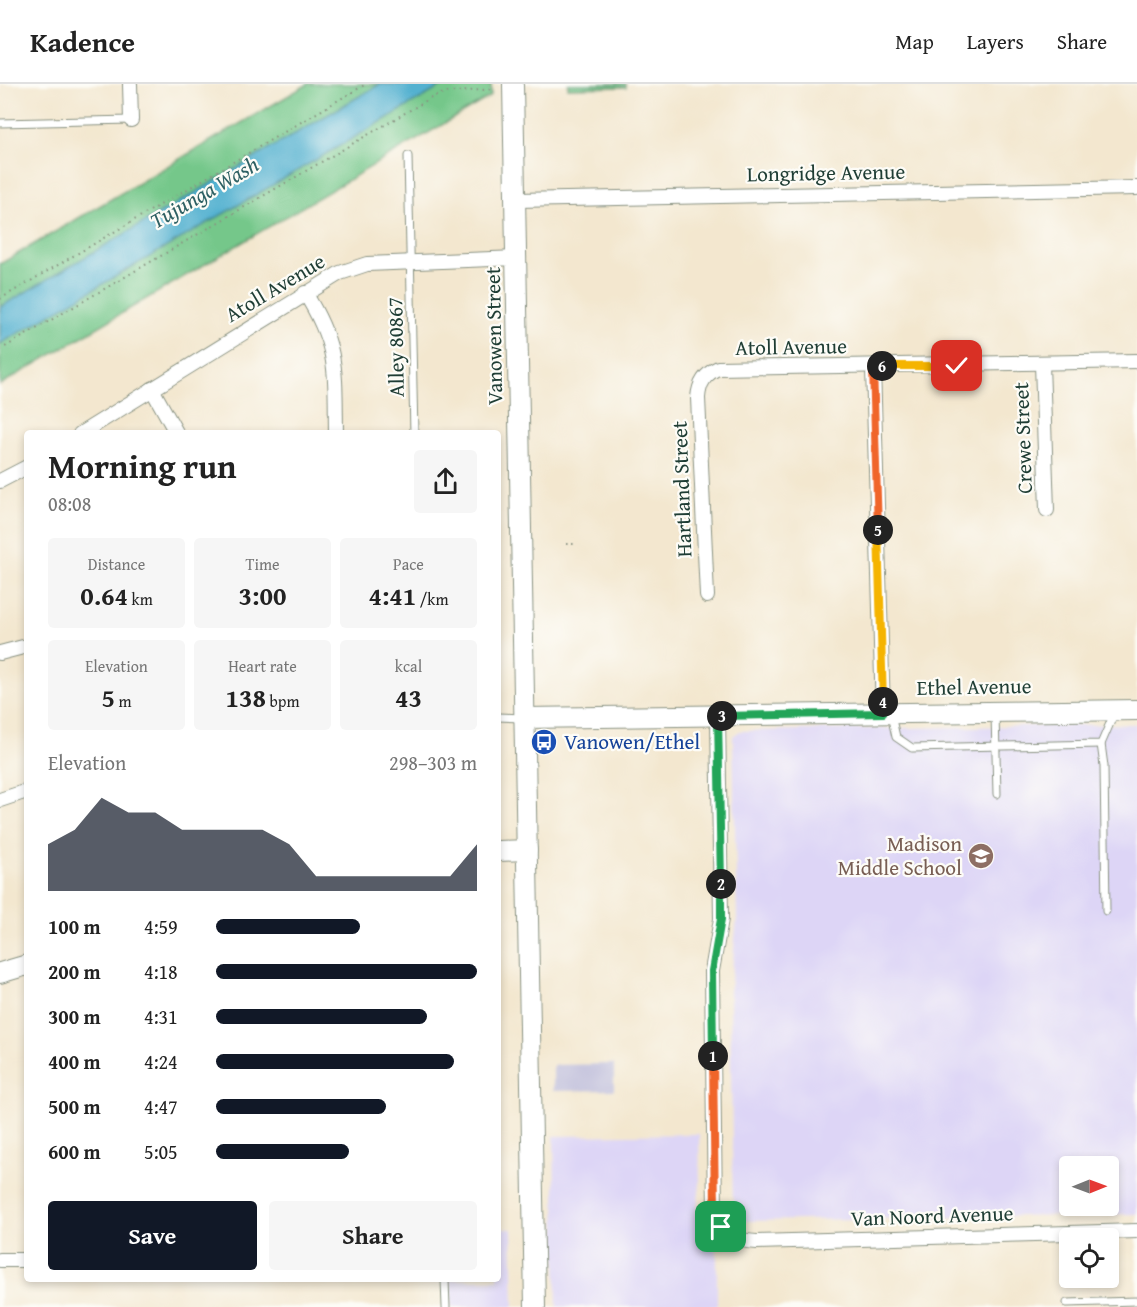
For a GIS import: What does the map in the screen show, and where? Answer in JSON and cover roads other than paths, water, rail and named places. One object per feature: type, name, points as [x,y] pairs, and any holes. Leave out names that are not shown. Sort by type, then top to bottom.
[{"type":"main road","name":"Vanowen Street","points":[[503,87],[516,200],[535,1307]]},
{"type":"main road","name":"Ethel Avenue","points":[[524,718],[1137,710]]},
{"type":"main road","points":[[501,851],[527,850]]},
{"type":"main road","points":[[0,973],[24,966]]},
{"type":"street","points":[[130,84],[131,120]]},
{"type":"street","name":"Longridge Avenue","points":[[516,200],[1137,188]]},
{"type":"street","name":"Atoll Avenue","points":[[86,430],[340,273],[367,264],[411,260],[517,258]]},
{"type":"street","points":[[305,293],[325,328],[332,348],[336,430]]},
{"type":"street","name":"Atoll Avenue","points":[[702,381],[709,372],[718,368],[1137,361]]},
{"type":"street","name":"Crewe Street","points":[[1042,364],[1047,510]]},
{"type":"street","points":[[873,367],[887,713]]},
{"type":"street","name":"Hartland Street","points":[[702,381],[698,398],[707,596]]},
{"type":"street","points":[[152,389],[175,430]]},
{"type":"street","points":[[0,481],[24,469]]},
{"type":"street","points":[[0,653],[24,647]]},
{"type":"street","name":"Van Noord Avenue","points":[[718,716],[721,919],[712,971],[715,1211],[721,1227],[729,1237],[757,1242],[1137,1231]]},
{"type":"street","points":[[0,800],[24,792]]},
{"type":"street","points":[[0,1260],[24,1260]]},
{"type":"lane","points":[[0,123],[131,120]]},
{"type":"lane","name":"Alley 80867","points":[[408,156],[414,430]]},
{"type":"lane","points":[[1106,911],[1104,766],[1101,744],[1116,710]]},
{"type":"lane","points":[[995,711],[997,794]]},
{"type":"lane","points":[[887,713],[896,737],[907,747],[1101,744]]},
{"type":"lane","points":[[501,717],[524,718]]},
{"type":"lane","points":[[445,1282],[446,1307]]},
{"type":"lane","points":[[1067,1303],[1137,1301]]},
{"type":"water","name":"Tujunga Wash","points":[[380,84],[446,84],[0,344],[0,307]]},
{"type":"place","name":"Vanowen/Ethel","points":[[544,742]]},
{"type":"place","name":"Madison Middle School","points":[[981,856]]}]
